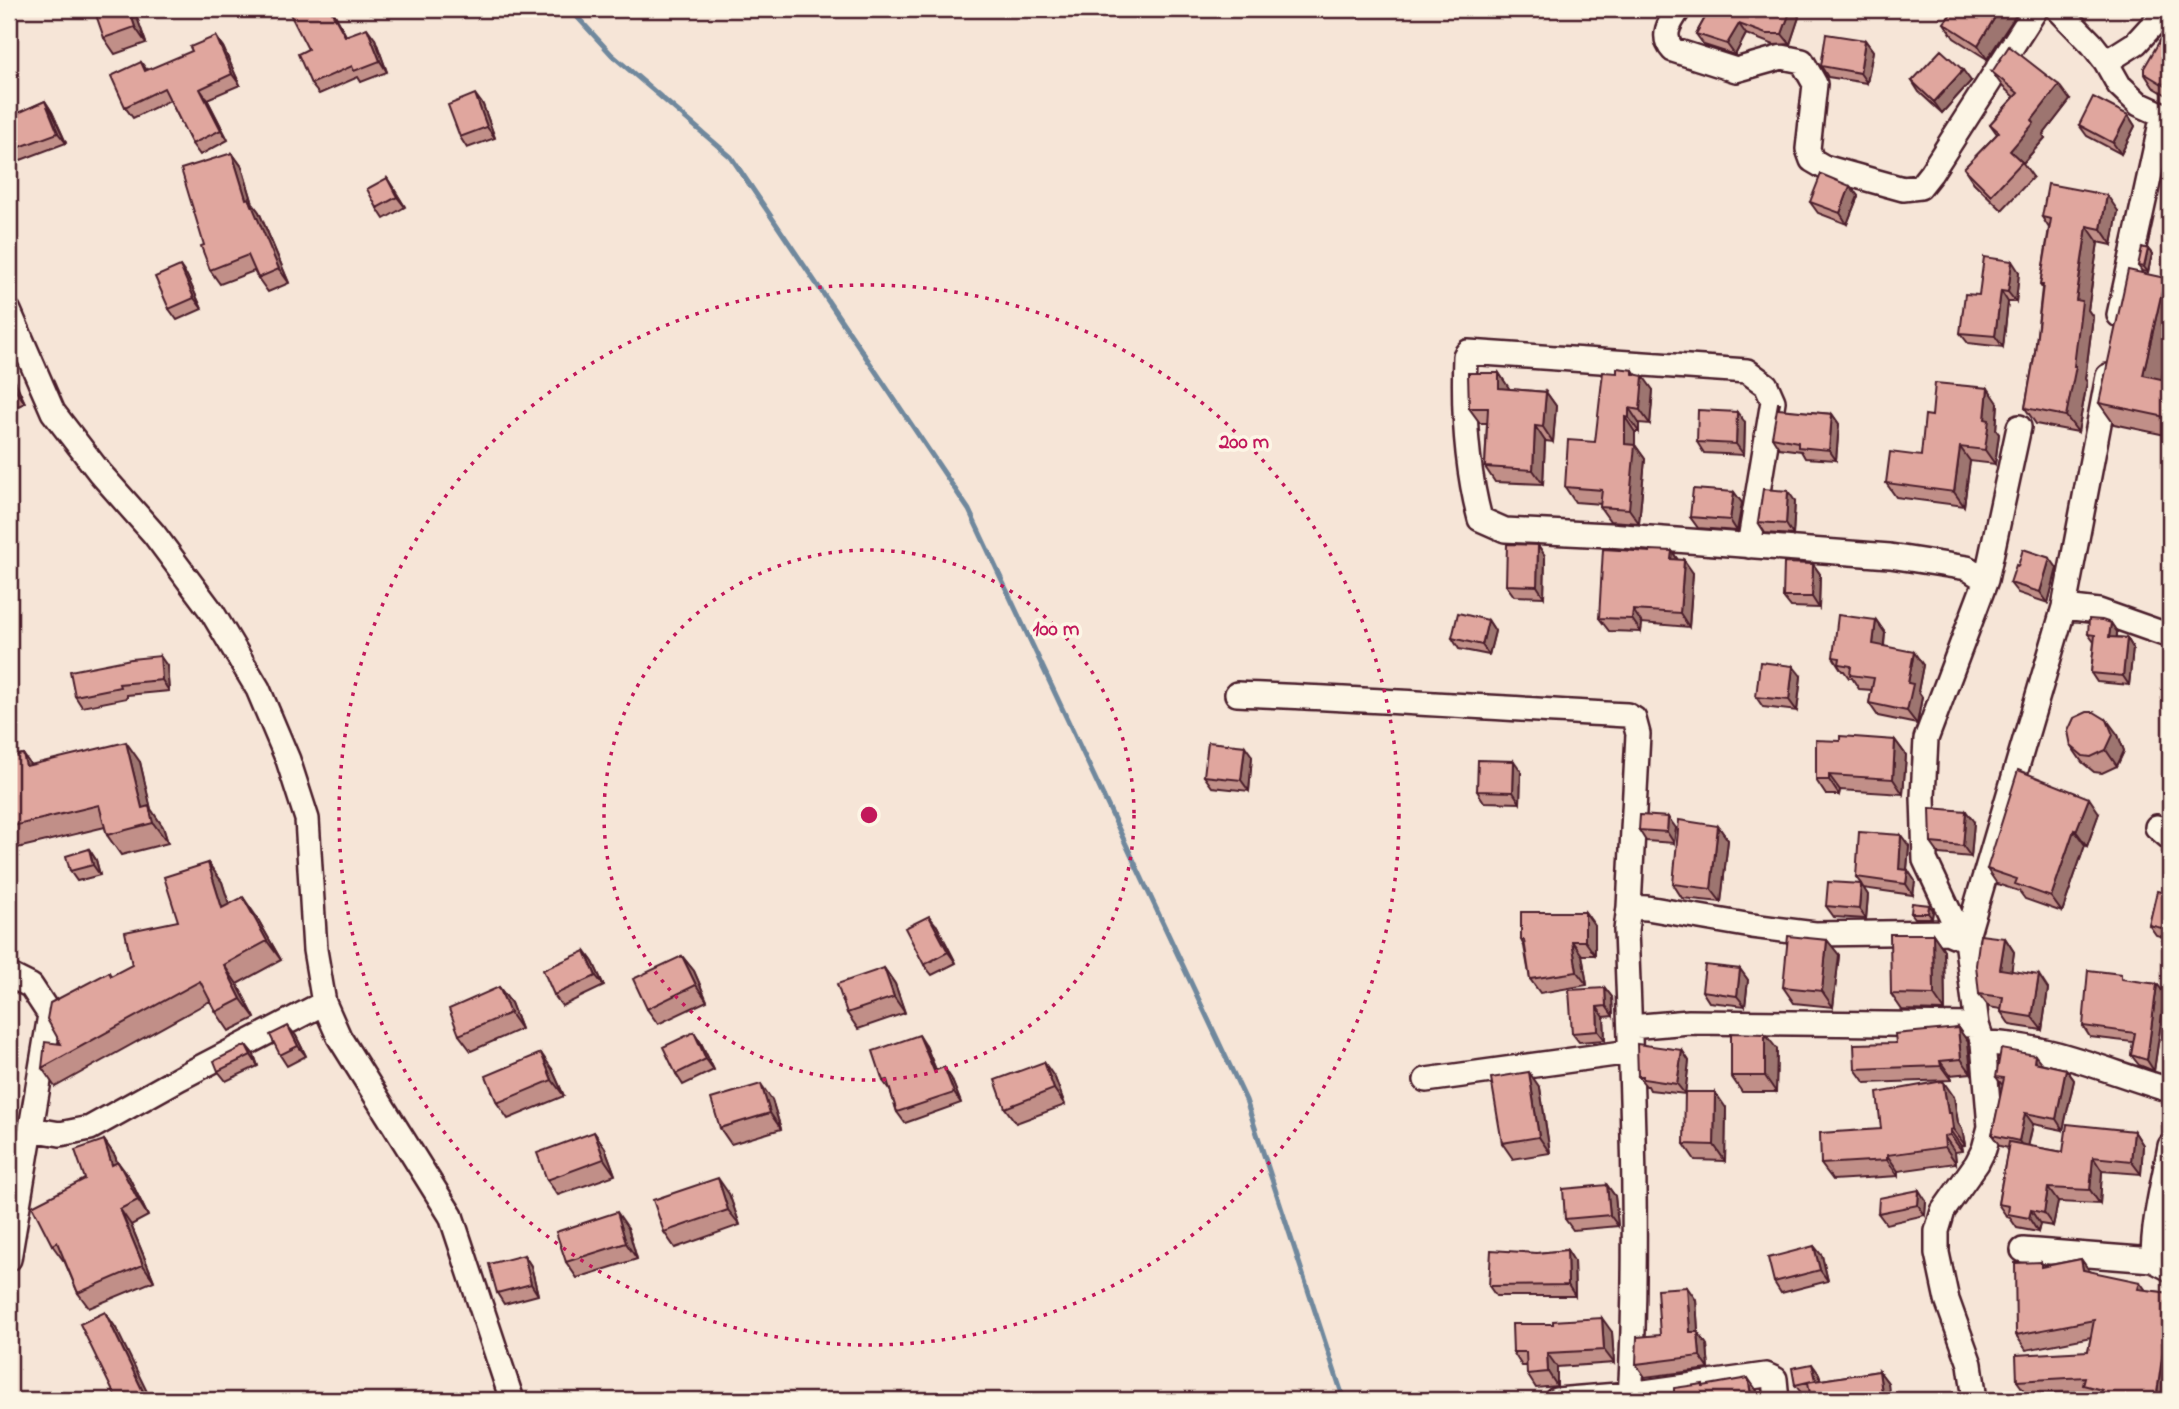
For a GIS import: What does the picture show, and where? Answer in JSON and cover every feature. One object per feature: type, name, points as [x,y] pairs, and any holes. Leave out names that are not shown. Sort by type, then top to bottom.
[{"type":"street","points":[[1679,9],[1669,23],[1666,35],[1667,44],[1673,50],[1736,70],[1782,57],[1802,61],[1815,84],[1808,149],[1812,160],[1825,167],[1903,189],[1920,187],[1931,173],[2036,9]]},
{"type":"street","points":[[1963,938],[2064,607],[2129,263],[2166,116],[2140,104],[2119,85],[2092,44],[2058,9]]},
{"type":"street","points":[[2106,62],[2136,43],[2167,9]]},
{"type":"street","points":[[9,311],[53,412],[100,473],[153,534],[212,612],[258,689],[288,760],[307,819],[315,950],[324,1003],[340,1037],[451,1216],[512,1400]]},
{"type":"street","points":[[1749,546],[1773,401],[1766,385],[1746,371],[1468,352],[1465,356],[1464,403],[1472,486],[1480,519],[1505,530],[1914,560],[1967,568],[1986,580]]},
{"type":"street","points":[[1975,1400],[1970,1364],[1941,1277],[1937,1231],[1943,1211],[1984,1149],[1990,1126],[1980,1034],[1963,938],[1925,860],[1923,797],[1926,739],[1986,580],[2019,427]]},
{"type":"street","points":[[2064,607],[2099,611],[2170,636]]},
{"type":"street","points":[[1237,694],[1372,699],[1627,715],[1634,719],[1638,734],[1626,930],[1630,1027],[1633,1316],[1630,1397]]},
{"type":"street","points":[[1629,907],[1815,934],[1947,933],[1963,938]]},
{"type":"street","points":[[9,975],[31,986],[50,1015],[9,1259]]},
{"type":"street","points":[[32,1129],[60,1134],[90,1128],[324,1003]]},
{"type":"street","points":[[1630,1027],[1689,1022],[1980,1034],[2082,1060],[2170,1090]]},
{"type":"street","points":[[1426,1080],[1630,1052]]},
{"type":"street","points":[[2023,1250],[2162,1265],[2155,1222],[2170,1146]]},
{"type":"street","points":[[1556,1400],[1630,1397],[1766,1375],[1775,1379],[1777,1400]]},
{"type":"building","points":[[94,9],[129,9],[135,27],[104,38]]},
{"type":"building","points":[[299,9],[330,9],[345,36],[367,28],[380,61],[354,71],[352,66],[311,84],[298,54],[308,49],[290,14]]},
{"type":"building","points":[[1710,9],[1791,9],[1782,34],[1766,34],[1739,24],[1727,44],[1696,34]]},
{"type":"building","points":[[1955,9],[2000,9],[1978,45],[1944,23]]},
{"type":"building","points":[[2170,23],[2169,88],[2144,73],[2144,68]]},
{"type":"building","points":[[1826,34],[1865,40],[1860,73],[1821,66]]},
{"type":"building","points":[[216,36],[232,74],[200,89],[221,130],[192,144],[164,88],[125,107],[111,76],[141,62],[145,71],[192,51],[190,47]]},
{"type":"building","points":[[2009,46],[2059,85],[2032,120],[2034,123],[2010,151],[2022,162],[1991,195],[1964,168],[1999,132],[1990,124],[2018,93],[1992,72]]},
{"type":"building","points":[[1941,50],[1963,70],[1934,102],[1912,81]]},
{"type":"building","points":[[475,94],[487,127],[460,137],[448,105]]},
{"type":"building","points":[[2093,97],[2128,115],[2113,143],[2079,125]]},
{"type":"building","points":[[45,101],[58,133],[9,151],[9,117]]},
{"type":"building","points":[[232,153],[246,199],[249,198],[279,269],[258,278],[248,255],[210,270],[181,169]]},
{"type":"building","points":[[1821,174],[1850,186],[1840,213],[1810,202]]},
{"type":"building","points":[[387,178],[397,197],[377,208],[367,189]]},
{"type":"building","points":[[2048,184],[2107,195],[2101,229],[2087,226],[2076,300],[2082,301],[2076,366],[2066,416],[2025,408],[2035,352],[2043,285],[2040,285],[2051,219],[2042,217]]},
{"type":"building","points":[[2142,247],[2148,249],[2144,267],[2138,266]]},
{"type":"building","points":[[1984,257],[2012,261],[2008,292],[2001,291],[1995,336],[1960,333],[1965,294],[1979,295]]},
{"type":"building","points":[[180,266],[194,298],[169,309],[155,277]]},
{"type":"building","points":[[2128,270],[2165,278],[2143,375],[2170,381],[2170,418],[2099,403]]},
{"type":"building","points":[[1617,368],[1633,370],[1633,374],[1643,376],[1640,410],[1629,408],[1629,418],[1625,417],[1625,444],[1635,445],[1629,509],[1600,507],[1602,490],[1565,487],[1568,440],[1595,442],[1603,372],[1617,373]]},
{"type":"building","points":[[1468,373],[1499,373],[1499,388],[1546,392],[1543,427],[1535,426],[1533,470],[1485,467],[1488,408],[1469,408]]},
{"type":"building","points":[[9,374],[17,392],[9,396]]},
{"type":"building","points":[[1935,383],[1988,388],[1985,419],[1989,420],[1985,450],[1960,447],[1954,492],[1886,483],[1890,452],[1921,456],[1925,415],[1932,416]]},
{"type":"building","points":[[1778,403],[1779,409],[1832,414],[1829,450],[1798,447],[1798,442],[1772,437]]},
{"type":"building","points":[[1698,410],[1737,412],[1736,444],[1697,442]]},
{"type":"building","points":[[1693,489],[1734,492],[1730,520],[1690,517]]},
{"type":"building","points":[[1763,489],[1788,491],[1786,524],[1758,522]]},
{"type":"building","points":[[1507,544],[1538,545],[1537,586],[1506,585]]},
{"type":"building","points":[[1603,549],[1672,551],[1671,559],[1684,560],[1680,613],[1633,610],[1632,619],[1599,618]]},
{"type":"building","points":[[2023,549],[2050,558],[2040,592],[2010,583]]},
{"type":"building","points":[[1784,563],[1813,564],[1812,597],[1783,597]]},
{"type":"building","points":[[1458,613],[1488,620],[1482,645],[1452,638]]},
{"type":"building","points":[[1838,615],[1876,620],[1873,644],[1914,652],[1908,683],[1913,684],[1907,711],[1869,703],[1874,678],[1850,675],[1851,666],[1839,664],[1840,658],[1833,657]]},
{"type":"building","points":[[2089,619],[2111,623],[2109,637],[2127,638],[2123,676],[2091,673],[2095,635],[2088,634]]},
{"type":"building","points":[[160,656],[162,680],[119,684],[120,687],[75,696],[70,671]]},
{"type":"building","points":[[1760,662],[1793,666],[1789,700],[1756,697]]},
{"type":"building","points":[[2094,712],[2107,720],[2113,735],[2106,750],[2091,757],[2083,756],[2071,746],[2068,731],[2074,718]]},
{"type":"building","points":[[1840,736],[1895,740],[1893,779],[1829,775],[1829,780],[1816,780],[1816,740],[1840,741]]},
{"type":"building","points":[[126,742],[142,808],[149,806],[153,823],[107,835],[99,805],[9,827],[9,757],[23,754],[26,766]]},
{"type":"building","points":[[1208,742],[1245,746],[1241,780],[1204,776]]},
{"type":"building","points":[[1478,760],[1514,761],[1513,792],[1477,791]]},
{"type":"building","points":[[2018,770],[2089,798],[2076,831],[2074,830],[2051,897],[2015,884],[2017,879],[1987,869]]},
{"type":"building","points":[[1930,808],[1966,811],[1963,846],[1931,843]]},
{"type":"building","points":[[1640,815],[1668,817],[1667,832],[1639,830]]},
{"type":"building","points":[[1679,820],[1718,826],[1711,889],[1673,884]]},
{"type":"building","points":[[1859,832],[1901,835],[1899,869],[1908,870],[1906,884],[1856,877]]},
{"type":"building","points":[[89,849],[93,865],[70,871],[66,856]]},
{"type":"building","points":[[208,863],[222,908],[243,897],[267,941],[224,965],[241,999],[216,1012],[200,981],[42,1068],[45,1042],[61,1044],[47,1019],[50,1003],[109,972],[111,976],[132,965],[125,932],[178,921],[164,877]]},
{"type":"building","points":[[1828,882],[1861,884],[1859,909],[1826,906]]},
{"type":"building","points":[[2157,891],[2170,894],[2170,930],[2149,925]]},
{"type":"building","points":[[1912,903],[1929,905],[1928,913],[1911,913]]},
{"type":"building","points":[[1521,912],[1585,912],[1585,941],[1572,941],[1577,972],[1530,979],[1524,940],[1521,940]]},
{"type":"building","points":[[929,916],[948,952],[924,965],[905,928]]},
{"type":"building","points":[[1890,934],[1933,934],[1934,995],[1891,994]]},
{"type":"building","points":[[1980,935],[2005,938],[2000,969],[2039,975],[2032,1017],[2001,1012],[2003,997],[1979,994],[1976,965]]},
{"type":"building","points":[[1788,936],[1827,940],[1822,991],[1783,987]]},
{"type":"building","points":[[585,951],[596,976],[554,995],[543,970]]},
{"type":"building","points":[[682,956],[696,985],[647,1009],[633,979]]},
{"type":"building","points":[[1705,965],[1740,969],[1737,996],[1702,991]]},
{"type":"building","points":[[884,968],[894,997],[847,1013],[837,984]]},
{"type":"building","points":[[2088,970],[2121,974],[2121,979],[2157,984],[2147,1060],[2131,1055],[2135,1033],[2083,1026]]},
{"type":"building","points":[[499,987],[510,1013],[459,1035],[449,1009]]},
{"type":"building","points":[[1605,988],[1606,1006],[1597,1007],[1598,1031],[1572,1033],[1569,990]]},
{"type":"building","points":[[288,1026],[298,1046],[280,1055],[270,1035]]},
{"type":"building","points":[[1958,1028],[1961,1059],[1940,1061],[1941,1066],[1855,1069],[1854,1044],[1896,1043],[1895,1034]]},
{"type":"building","points":[[694,1032],[706,1059],[676,1074],[663,1047]]},
{"type":"building","points":[[1731,1033],[1765,1034],[1765,1076],[1731,1076]]},
{"type":"building","points":[[919,1035],[934,1071],[944,1067],[954,1093],[897,1112],[887,1080],[883,1081],[873,1051]]},
{"type":"building","points":[[1637,1044],[1682,1050],[1677,1084],[1638,1076]]},
{"type":"building","points":[[246,1045],[251,1055],[218,1071],[214,1061]]},
{"type":"building","points":[[2001,1049],[2035,1055],[2034,1062],[2066,1069],[2056,1119],[2025,1113],[2019,1141],[1992,1135],[2004,1078],[1996,1077]]},
{"type":"building","points":[[541,1053],[552,1080],[497,1103],[486,1076]]},
{"type":"building","points":[[1044,1062],[1054,1089],[1005,1108],[995,1080]]},
{"type":"building","points":[[1529,1072],[1539,1137],[1502,1143],[1491,1078]]},
{"type":"building","points":[[1943,1081],[1953,1129],[1950,1130],[1950,1135],[1944,1136],[1945,1147],[1887,1155],[1887,1160],[1821,1164],[1820,1133],[1881,1129],[1877,1093]]},
{"type":"building","points":[[761,1084],[770,1113],[720,1128],[711,1099]]},
{"type":"building","points":[[1685,1092],[1715,1092],[1714,1145],[1684,1144]]},
{"type":"building","points":[[2067,1124],[2134,1131],[2131,1161],[2093,1157],[2090,1190],[2048,1188],[2044,1213],[2031,1210],[2029,1218],[2008,1214],[2009,1206],[1998,1204],[2009,1142],[2063,1152]]},
{"type":"building","points":[[594,1132],[604,1159],[547,1180],[537,1153]]},
{"type":"building","points":[[104,1140],[112,1165],[118,1162],[138,1200],[120,1209],[143,1265],[78,1293],[57,1242],[52,1245],[32,1206],[85,1179],[75,1150]]},
{"type":"building","points":[[718,1178],[728,1210],[664,1232],[653,1200]]},
{"type":"building","points":[[1607,1185],[1610,1215],[1565,1219],[1563,1189]]},
{"type":"building","points":[[1919,1190],[1918,1205],[1878,1213],[1879,1198]]},
{"type":"building","points":[[617,1212],[626,1243],[566,1262],[556,1232]]},
{"type":"building","points":[[1814,1246],[1820,1270],[1774,1282],[1768,1258]]},
{"type":"building","points":[[1491,1250],[1537,1253],[1567,1250],[1568,1285],[1489,1286]]},
{"type":"building","points":[[524,1255],[531,1284],[497,1293],[489,1264]]},
{"type":"building","points":[[2081,1259],[2083,1270],[2140,1282],[2138,1289],[2170,1293],[2167,1323],[2170,1323],[2170,1344],[2164,1344],[2156,1400],[2099,1400],[2102,1390],[2083,1385],[2085,1377],[2017,1381],[2016,1355],[2088,1351],[2094,1320],[2016,1335],[2015,1263],[2041,1262],[2041,1267]]},
{"type":"building","points":[[1687,1287],[1690,1332],[1698,1332],[1700,1356],[1636,1364],[1637,1337],[1660,1335],[1657,1289]]},
{"type":"building","points":[[105,1312],[147,1400],[117,1400],[80,1324]]},
{"type":"building","points":[[1602,1318],[1604,1350],[1547,1353],[1548,1372],[1527,1374],[1526,1352],[1513,1352],[1512,1324],[1553,1324],[1553,1321]]},
{"type":"building","points":[[1812,1364],[1816,1380],[1795,1385],[1792,1368]]},
{"type":"building","points":[[1879,1371],[1883,1400],[1811,1400],[1808,1382]]},
{"type":"building","points":[[1748,1378],[1752,1400],[1656,1400],[1674,1398],[1674,1388]]},
{"type":"waterway","points":[[570,9],[612,55],[731,157],[969,510],[1246,1100],[1344,1400]]}]
